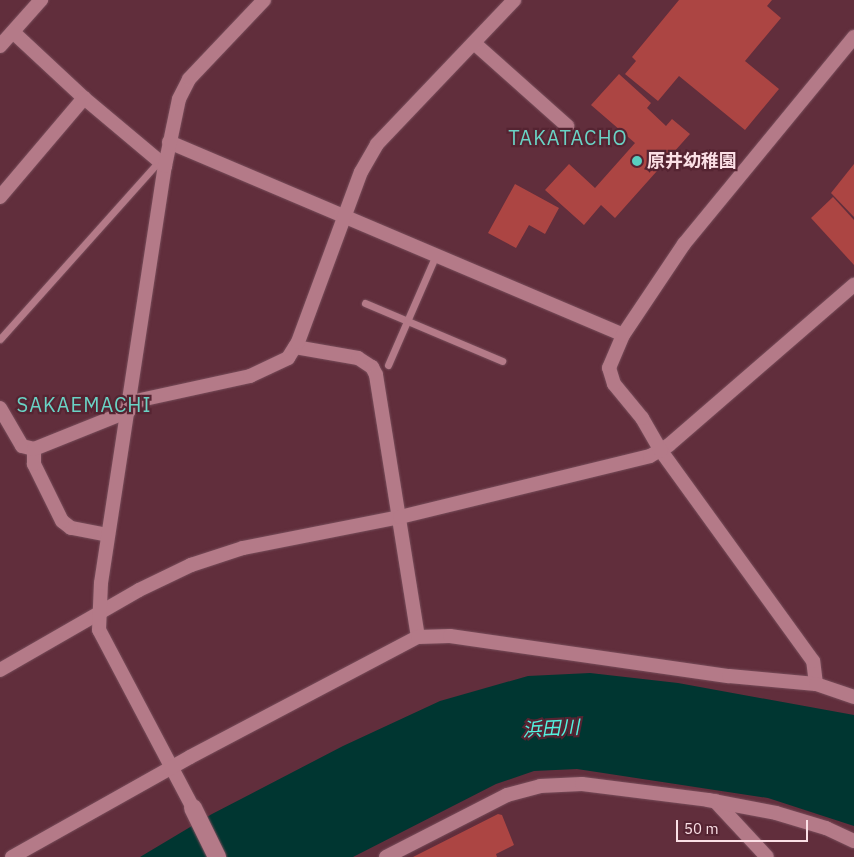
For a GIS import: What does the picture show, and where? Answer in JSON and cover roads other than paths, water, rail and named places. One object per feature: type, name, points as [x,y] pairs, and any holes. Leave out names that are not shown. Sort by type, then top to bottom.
[{"type":"street","points":[[0,46],[41,0]]},
{"type":"street","points":[[217,857],[99,630],[99,613],[108,535],[130,407],[162,163],[179,99],[189,79],[264,0]]},
{"type":"street","points":[[0,408],[22,446],[34,449],[130,407],[262,372],[288,358],[296,347],[342,217],[377,144],[514,0]]},
{"type":"street","points":[[13,32],[84,98],[162,163]]},
{"type":"street","points":[[816,684],[814,661],[661,451],[642,418],[609,374],[623,335],[684,244],[854,37]]},
{"type":"street","points":[[474,42],[567,126]]},
{"type":"street","points":[[0,197],[84,98]]},
{"type":"street","points":[[169,142],[435,257],[623,335]]},
{"type":"street","points":[[0,670],[99,613],[191,565],[243,548],[400,517],[636,460],[661,451],[854,285]]},
{"type":"street","points":[[296,347],[358,358],[372,367],[400,517],[418,637]]},
{"type":"street","points":[[34,449],[34,464],[62,521],[71,528],[108,535]]},
{"type":"street","points":[[12,857],[170,768],[418,637],[450,636],[729,676],[816,684],[854,697]]},
{"type":"street","points":[[386,857],[507,795],[540,786],[582,784],[715,802],[776,813],[826,828],[854,841]]},
{"type":"street","points":[[715,802],[767,857]]},
{"type":"lane","points":[[0,338],[162,163]]},
{"type":"lane","points":[[388,364],[435,257]]},
{"type":"lane","points":[[365,303],[502,361]]},
{"type":"water","name":"浜田川","points":[[590,673],[678,683],[854,715],[854,826],[768,798],[577,769],[534,771],[496,784],[353,857],[140,857],[212,814],[343,746],[440,701],[528,676]]},
{"type":"place","name":"原井幼稚園","points":[[637,161]]},
{"type":"district","name":"TAKATACHO","points":[[568,137]]},
{"type":"district","name":"SAKAEMACHI","points":[[84,404]]}]
